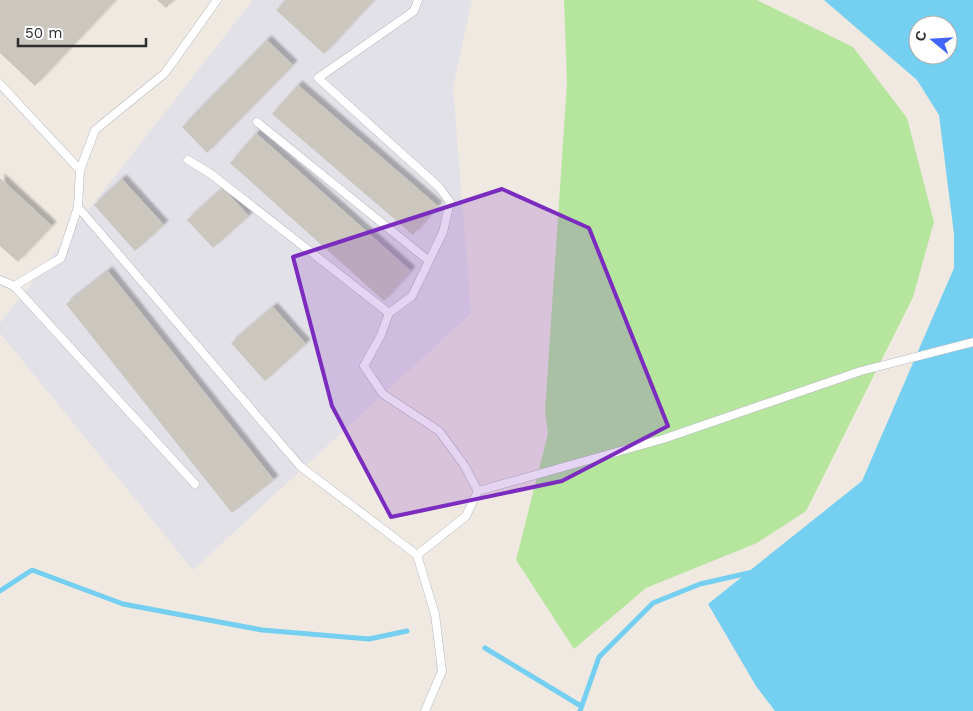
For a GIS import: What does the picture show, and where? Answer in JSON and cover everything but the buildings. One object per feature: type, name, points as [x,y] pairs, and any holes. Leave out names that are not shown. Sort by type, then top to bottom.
[{"type":"lane","points":[[14,286],[61,258],[78,207],[80,170],[95,130],[165,72],[217,0]]},
{"type":"lane","points":[[418,0],[414,10],[318,78],[438,187],[450,202],[443,232],[412,296],[389,313],[382,335],[364,366],[383,394],[439,431],[464,465],[478,491]]},
{"type":"lane","points":[[0,84],[80,170]]},
{"type":"lane","points":[[257,122],[429,261]]},
{"type":"lane","points":[[188,160],[211,174],[389,313]]},
{"type":"lane","points":[[78,207],[300,466],[417,555],[435,614],[442,672],[425,711]]},
{"type":"lane","points":[[0,280],[14,286],[195,484]]},
{"type":"lane","points":[[417,555],[466,516],[478,491],[664,439],[861,371],[973,342]]},
{"type":"highlighted area","points":[[502,189],[589,228],[668,426],[562,481],[391,517],[332,406],[293,257]]},
{"type":"shaded area","points":[[253,0],[472,0],[453,87],[471,313],[193,570],[0,333],[0,323]]},
{"type":"green space","points":[[564,0],[757,0],[853,47],[907,118],[934,222],[913,297],[806,511],[757,543],[646,588],[574,649],[516,560],[548,434],[545,411],[567,83]]},
{"type":"water","points":[[824,0],[973,0],[973,711],[775,711],[756,686],[708,604],[862,481],[954,268],[954,234],[939,115],[917,80]]},
{"type":"waterway","points":[[0,591],[32,570],[123,604],[262,630],[369,639],[407,631]]},
{"type":"waterway","points":[[580,711],[599,657],[653,603],[700,584],[753,572]]},
{"type":"waterway","points":[[485,648],[581,706]]}]
